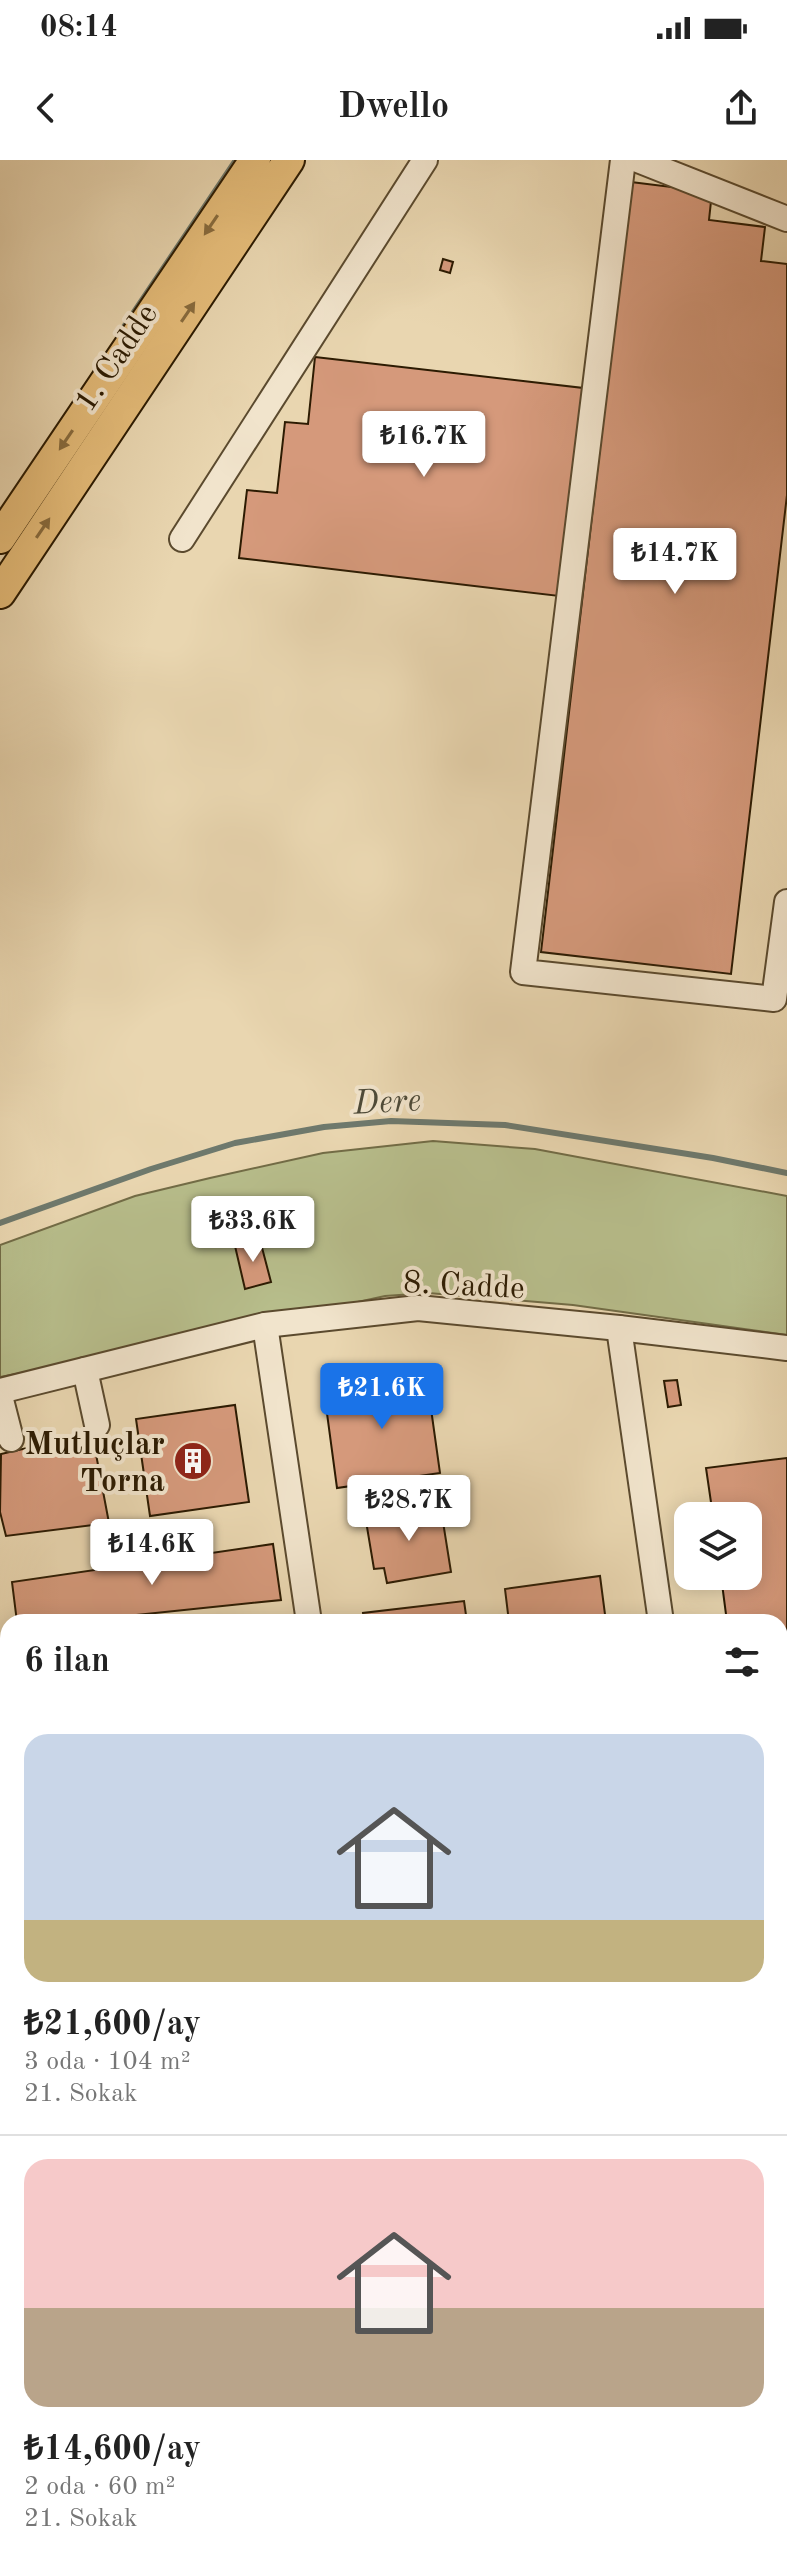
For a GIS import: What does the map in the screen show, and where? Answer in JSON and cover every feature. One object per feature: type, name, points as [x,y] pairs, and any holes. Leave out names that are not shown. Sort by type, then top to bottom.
[{"type":"main road","name":"1. Cadde","points":[[0,538],[255,160]]},
{"type":"main road","name":"1. Cadde","points":[[0,593],[289,160]]},
{"type":"street","points":[[182,539],[425,160]]},
{"type":"street","points":[[623,160],[523,972],[774,999],[787,902]]},
{"type":"street","points":[[638,160],[787,219]]},
{"type":"street","name":"8. Cadde","points":[[0,1394],[265,1325],[418,1308],[787,1348]]},
{"type":"street","points":[[265,1325],[308,1614]]},
{"type":"street","points":[[619,1328],[660,1614]]},
{"type":"street","points":[[85,1370],[97,1425]]},
{"type":"street","points":[[0,1394],[11,1439]]},
{"type":"green space","points":[[433,1141],[535,1149],[787,1196],[787,1335],[573,1305],[428,1293],[385,1296],[131,1352],[0,1377],[0,1245],[135,1196],[323,1153]]},
{"type":"building","points":[[631,182],[712,192],[709,220],[765,227],[761,261],[787,264],[787,495],[731,974],[541,952]]},
{"type":"building","points":[[443,259],[453,262],[450,273],[440,270]]},
{"type":"building","points":[[315,357],[583,388],[559,596],[239,558],[247,490],[277,493],[285,422],[308,424]]},
{"type":"building","points":[[260,1240],[271,1282],[245,1289],[235,1246]]},
{"type":"building","points":[[426,1373],[440,1473],[337,1488],[326,1406],[337,1385]]},
{"type":"building","points":[[677,1380],[681,1405],[668,1407],[664,1381]]},
{"type":"building","name":"Mutluçlar Torna","points":[[235,1405],[249,1502],[150,1516],[136,1419]]},
{"type":"building","points":[[92,1433],[109,1523],[6,1536],[0,1512],[1,1454]]},
{"type":"building","points":[[787,1458],[787,1614],[726,1614],[723,1590],[762,1590],[762,1502],[711,1502],[706,1468]]},
{"type":"building","points":[[440,1503],[451,1572],[387,1583],[384,1568],[374,1569],[365,1515]]},
{"type":"building","points":[[273,1544],[281,1600],[146,1614],[16,1614],[12,1582]]},
{"type":"building","points":[[600,1576],[605,1614],[508,1614],[505,1589]]},
{"type":"building","points":[[464,1601],[466,1614],[363,1614]]},
{"type":"waterway","points":[[118,336],[236,160]]},
{"type":"waterway","name":"Dere","points":[[0,1223],[151,1169],[235,1143],[324,1127],[391,1121],[505,1125],[787,1173]]},
{"type":"place","name":"Mutluçlar Torna","points":[[193,1461]]}]
